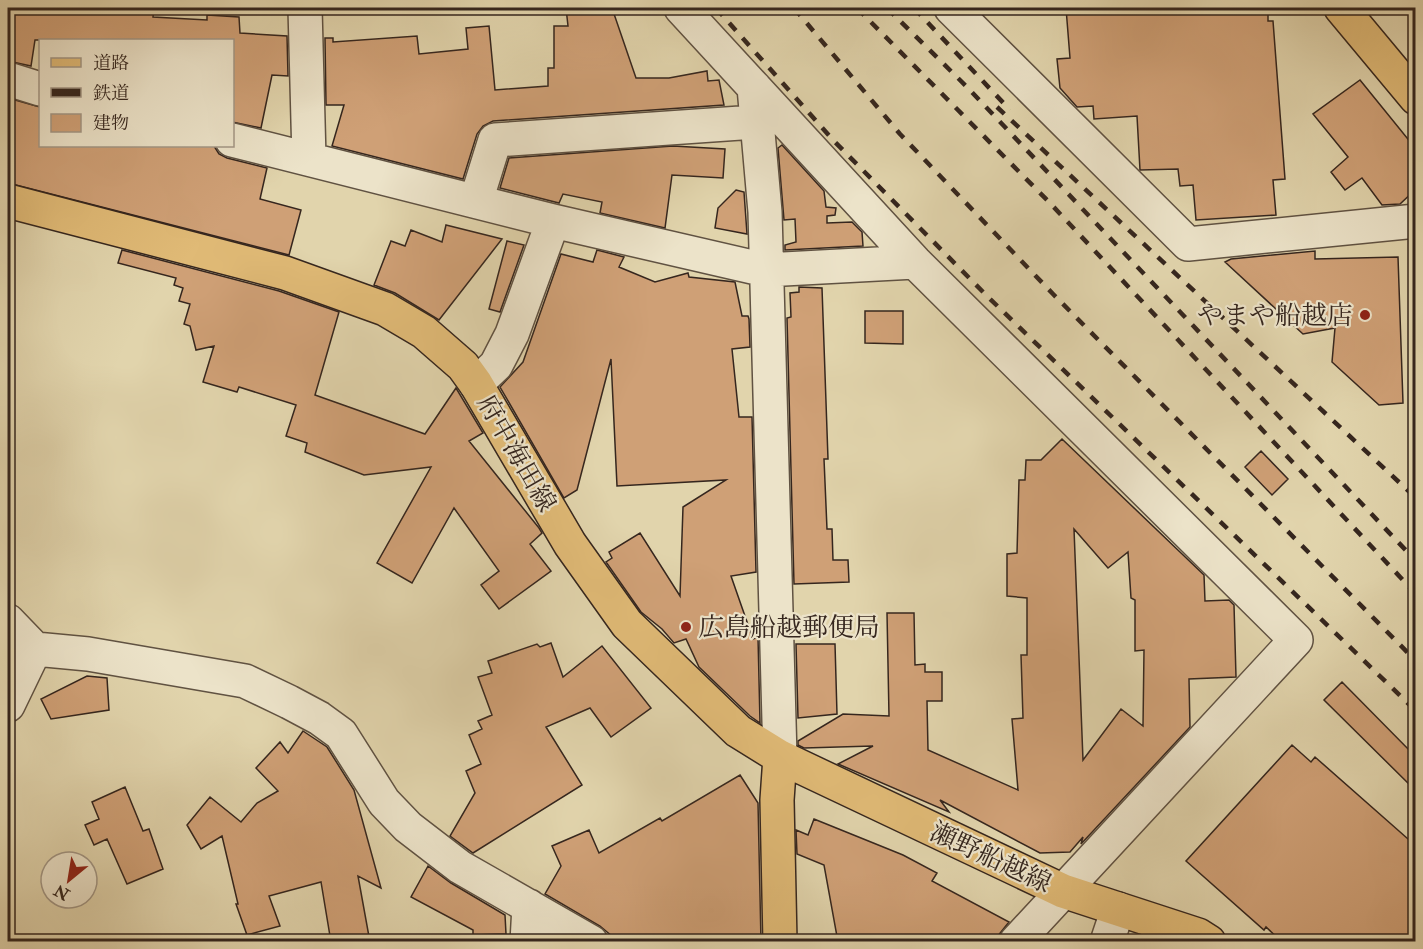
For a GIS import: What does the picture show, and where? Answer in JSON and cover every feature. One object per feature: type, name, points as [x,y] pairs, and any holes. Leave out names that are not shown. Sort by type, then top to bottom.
[{"type":"main road","points":[[1341,8],[1416,98]]},
{"type":"main road","name":"府中海田線","points":[[8,201],[285,273],[385,309],[424,332],[463,366],[476,384],[570,544],[627,624],[738,731],[780,757]]},
{"type":"main road","points":[[780,757],[777,800],[780,942]]},
{"type":"main road","name":"瀬野船越線","points":[[780,757],[1063,891],[1198,935],[1209,942]]},
{"type":"street","points":[[305,8],[309,159]]},
{"type":"street","points":[[681,8],[915,262],[1296,640],[1016,942]]},
{"type":"street","points":[[951,8],[1188,244],[1416,220]]},
{"type":"street","points":[[8,79],[39,88]]},
{"type":"street","points":[[754,87],[755,122],[765,212],[780,757]]},
{"type":"street","points":[[476,201],[495,140],[755,122]]},
{"type":"street","points":[[234,140],[765,270],[915,262]]},
{"type":"street","points":[[476,384],[496,365],[512,334],[553,220]]},
{"type":"street","points":[[8,621],[35,649],[88,654],[245,681],[319,718],[341,734],[384,802],[408,827],[460,867],[591,942]]},
{"type":"street","points":[[8,705],[35,649]]},
{"type":"street","points":[[527,942],[529,906]]},
{"type":"street","points":[[1107,942],[1118,909]]},
{"type":"building","points":[[8,8],[154,8],[153,17],[207,20],[207,15],[239,17],[240,33],[287,36],[288,76],[272,75],[261,128],[234,122],[234,39],[39,39],[35,40],[31,66],[8,61]]},
{"type":"building","points":[[566,8],[612,8],[636,78],[669,78],[707,71],[708,81],[719,80],[724,105],[493,121],[483,126],[477,134],[463,179],[332,146],[344,105],[326,105],[325,38],[333,38],[333,42],[417,36],[419,54],[468,49],[466,28],[489,26],[495,90],[548,86],[548,68],[554,68],[554,26],[568,26]]},
{"type":"building","points":[[1066,8],[1237,8],[1237,13],[1268,11],[1268,21],[1273,21],[1285,179],[1273,180],[1276,215],[1196,220],[1193,185],[1180,186],[1178,169],[1140,170],[1137,116],[1094,119],[1093,106],[1077,107],[1060,88],[1057,59],[1070,58]]},
{"type":"building","points":[[1360,80],[1416,149],[1416,189],[1400,204],[1382,205],[1362,178],[1345,190],[1331,172],[1348,157],[1313,114]]},
{"type":"building","points":[[8,98],[39,107],[39,147],[215,147],[219,154],[227,158],[267,168],[260,199],[301,210],[289,255],[8,183]]},
{"type":"building","points":[[782,145],[824,191],[826,207],[836,208],[835,215],[827,216],[827,223],[852,222],[862,232],[863,246],[785,250],[785,245],[796,242],[795,219],[784,220],[778,148]]},
{"type":"building","points":[[673,146],[725,149],[723,178],[672,175],[665,228],[600,213],[602,202],[563,194],[559,203],[500,188],[509,158]]},
{"type":"building","points":[[736,190],[744,192],[747,234],[715,228],[718,208]]},
{"type":"building","points":[[446,225],[502,239],[439,320],[395,293],[374,285],[391,241],[405,246],[411,230],[442,242]]},
{"type":"building","points":[[507,241],[524,245],[500,312],[489,309]]},
{"type":"building","points":[[122,250],[279,291],[339,312],[315,395],[425,434],[456,388],[483,433],[469,441],[539,528],[542,533],[530,544],[551,571],[499,609],[481,585],[499,571],[454,508],[412,583],[377,563],[431,467],[364,475],[305,452],[307,443],[286,436],[296,405],[239,387],[237,392],[203,382],[214,346],[196,350],[190,326],[184,324],[190,304],[179,301],[183,288],[174,285],[176,278],[118,263]]},
{"type":"building","points":[[597,250],[624,257],[619,267],[655,282],[688,273],[689,277],[735,282],[742,316],[748,316],[750,347],[732,349],[739,417],[752,417],[756,572],[731,576],[753,639],[758,637],[760,723],[699,667],[686,639],[674,643],[662,629],[641,612],[606,562],[612,558],[609,552],[640,533],[680,596],[683,507],[726,480],[617,486],[611,359],[577,490],[564,498],[500,387],[523,362],[561,254],[593,262]]},
{"type":"building","points":[[1315,251],[1315,259],[1398,257],[1403,403],[1379,405],[1332,362],[1335,328],[1303,334],[1225,262],[1231,259]]},
{"type":"building","points":[[799,287],[822,288],[828,459],[824,459],[827,529],[832,529],[833,560],[848,560],[849,582],[794,584],[787,318],[791,317],[790,293],[799,292]]},
{"type":"building","points":[[865,311],[903,311],[903,344],[865,343]]},
{"type":"building","points":[[1062,439],[1204,575],[1205,601],[1229,600],[1234,605],[1236,677],[1189,679],[1190,727],[1081,844],[1083,837],[1070,852],[1040,853],[940,800],[949,812],[838,764],[873,746],[804,748],[798,745],[798,741],[843,714],[889,716],[887,613],[914,613],[915,665],[925,664],[925,672],[942,672],[942,701],[927,701],[928,750],[1018,790],[1012,719],[1023,718],[1021,655],[1027,655],[1027,598],[1007,596],[1007,554],[1017,553],[1019,480],[1025,480],[1026,460],[1041,460]],"holes":[[[1074,529],[1108,568],[1128,552],[1131,598],[1135,600],[1135,651],[1144,650],[1143,726],[1121,709],[1083,760]]]},
{"type":"building","points":[[1261,451],[1288,479],[1272,495],[1245,467]]},
{"type":"building","points":[[551,643],[563,677],[602,646],[651,708],[611,737],[590,708],[546,727],[582,785],[473,853],[450,836],[475,793],[466,771],[481,764],[469,735],[482,729],[478,721],[492,715],[478,677],[492,673],[488,661],[537,644],[540,647]]},
{"type":"building","points":[[796,644],[835,644],[837,714],[798,718]]},
{"type":"building","points":[[87,676],[107,678],[109,710],[51,719],[41,699]]},
{"type":"building","points":[[1342,682],[1416,757],[1416,791],[1324,700]]},
{"type":"building","points":[[303,731],[327,747],[354,790],[381,888],[358,876],[370,942],[331,942],[321,882],[269,896],[280,926],[247,935],[236,904],[238,904],[222,836],[201,849],[187,825],[210,797],[241,822],[257,803],[278,791],[256,768],[280,742],[288,753]]},
{"type":"building","points":[[1292,745],[1311,762],[1315,757],[1416,846],[1416,934],[1409,942],[1282,942],[1266,927],[1264,930],[1186,861]]},
{"type":"building","points":[[740,775],[758,803],[761,942],[619,942],[600,926],[545,894],[561,866],[552,846],[589,830],[599,853],[660,818],[662,821]]},
{"type":"building","points":[[125,787],[143,831],[149,829],[163,869],[127,884],[107,839],[94,845],[85,825],[99,819],[92,802]]},
{"type":"building","points":[[814,819],[903,855],[937,873],[932,881],[1009,922],[993,942],[838,942],[824,865],[797,854],[796,830],[808,835]]},
{"type":"building","points":[[428,866],[451,883],[505,915],[506,934],[473,935],[473,930],[411,897]]},
{"type":"railway","points":[[716,8],[834,141],[986,295],[1416,711]]},
{"type":"railway","points":[[794,8],[900,134],[1053,294],[1416,661]]},
{"type":"railway","points":[[857,8],[1049,202],[1416,594]]},
{"type":"railway","points":[[887,8],[966,86],[1416,561]]},
{"type":"railway","points":[[914,8],[1010,110]]},
{"type":"railway","points":[[997,107],[1416,498]]},
{"type":"place","name":"やまや船越店","points":[[1365,315]]},
{"type":"place","name":"広島船越郵便局","points":[[686,627]]}]
